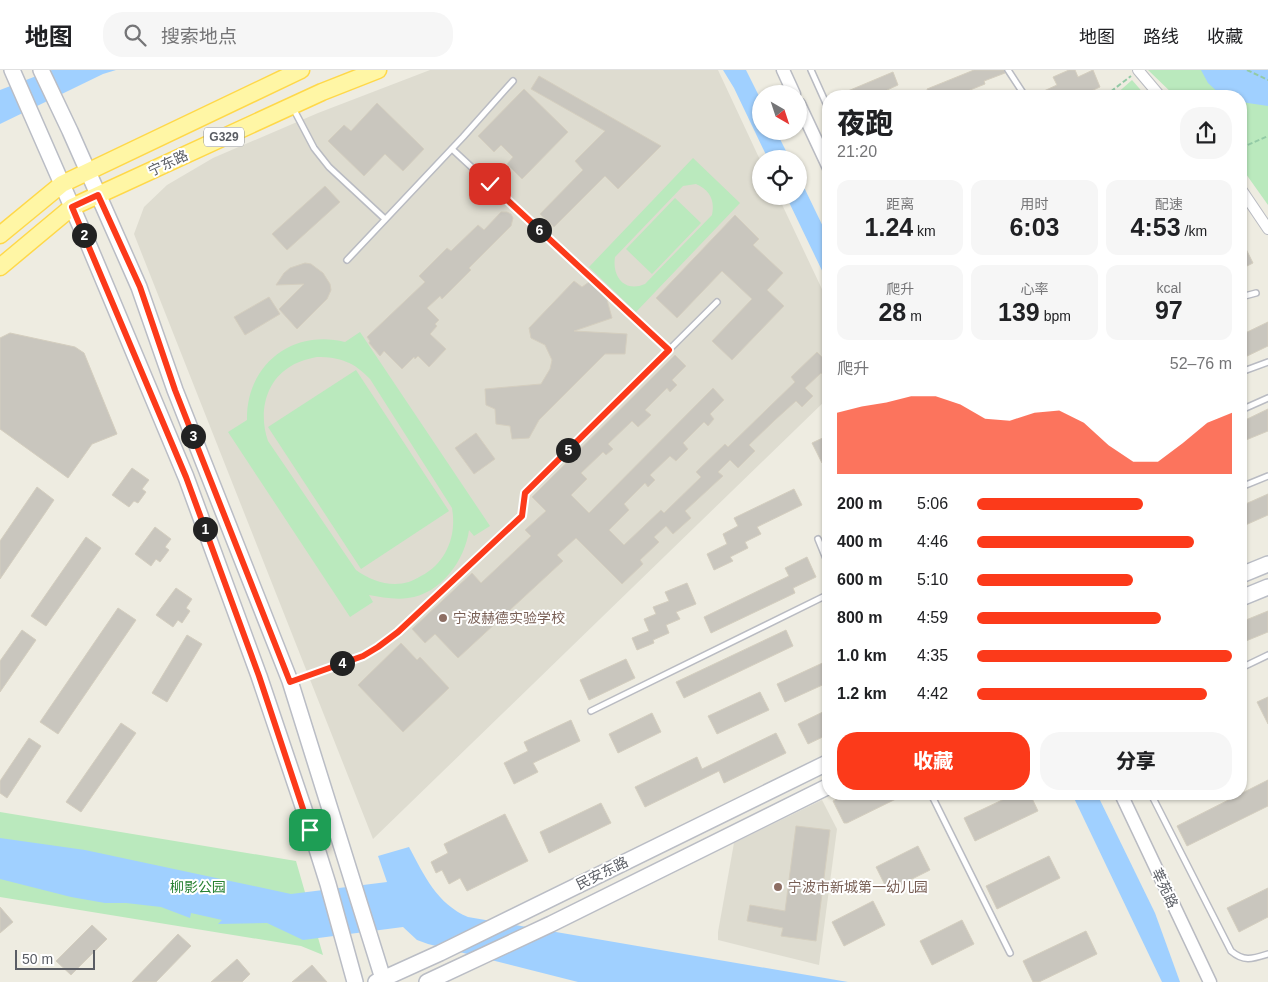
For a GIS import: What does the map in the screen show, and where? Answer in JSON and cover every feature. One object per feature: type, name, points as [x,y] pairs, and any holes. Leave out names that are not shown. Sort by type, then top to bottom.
[{"type":"main road","points":[[12,70],[186,477],[259,676],[328,884],[345,940],[355,982]]},
{"type":"main road","points":[[41,70],[140,287],[175,390],[290,682],[370,938],[381,981]]},
{"type":"main road","name":"宁东路","points":[[0,235],[62,184],[301,70]]},
{"type":"main road","name":"宁东路","points":[[0,266],[72,207],[292,106],[378,70]]},
{"type":"main road","points":[[1247,573],[1268,564]]},
{"type":"main road","points":[[1247,596],[1268,587]]},
{"type":"main road","name":"民安东路","points":[[381,981],[822,765]]},
{"type":"main road","name":"民安东路","points":[[427,982],[552,924],[822,789]]},
{"type":"street","points":[[783,70],[790,85]]},
{"type":"street","points":[[1138,70],[1155,90]]},
{"type":"street","points":[[808,123],[822,153]]},
{"type":"street","points":[[1247,198],[1268,229]]},
{"type":"street","name":"莘苑路","points":[[1124,800],[1210,982]]},
{"type":"lane","points":[[811,70],[822,94]]},
{"type":"lane","points":[[1008,70],[1021,90]]},
{"type":"lane","points":[[346,260],[452,149],[513,80]]},
{"type":"lane","points":[[292,106],[314,148],[329,167],[385,219]]},
{"type":"lane","points":[[452,149],[669,350]]},
{"type":"lane","points":[[1247,295],[1256,293]]},
{"type":"lane","points":[[290,682],[363,656],[398,632],[522,516],[525,493],[717,302]]},
{"type":"lane","points":[[1247,370],[1268,362]]},
{"type":"lane","points":[[1247,407],[1268,398]]},
{"type":"lane","points":[[1247,485],[1268,476]]},
{"type":"lane","points":[[818,539],[822,549]]},
{"type":"lane","points":[[591,711],[822,597]]},
{"type":"lane","points":[[1247,665],[1268,655]]},
{"type":"lane","points":[[934,800],[1010,953]]},
{"type":"lane","points":[[1154,800],[1231,951],[1240,958],[1249,959],[1268,954]]},
{"type":"path","points":[[1113,90],[1138,70]]},
{"type":"path","points":[[1247,70],[1268,80]]},
{"type":"path","points":[[1247,145],[1268,136]]},
{"type":"shaded area","name":"宁波赫德实验学校","points":[[430,70],[718,70],[755,150],[752,150],[752,205],[782,205],[822,289],[822,404],[373,839],[134,234],[144,207],[167,185],[213,158],[318,113]]},
{"type":"shaded area","name":"宁波市新城第一幼儿园","points":[[822,800],[837,829],[819,965],[718,940],[734,843]]},
{"type":"green space","points":[[1148,70],[1268,70],[1268,205],[1247,175],[1247,90],[1169,90]]},
{"type":"green space","points":[[1132,80],[1141,90],[1121,90]]},
{"type":"green space","points":[[693,158],[740,203],[636,312],[589,267]],"holes":[[[696,184],[708,192],[712,200],[712,215],[645,284],[631,286],[621,281],[615,270],[615,257],[683,186]]]},
{"type":"green space","points":[[675,198],[701,223],[652,274],[626,249]]},
{"type":"green space","points":[[360,332],[490,526],[474,536],[469,530],[467,541],[457,564],[441,583],[431,590],[403,599],[369,595],[373,602],[350,617],[228,432],[247,420],[249,400],[254,383],[264,368],[276,356],[290,346],[307,341],[326,339],[345,342]],"holes":[[[317,357],[340,359],[358,368],[370,379],[452,508],[453,529],[448,548],[437,564],[412,581],[399,584],[379,582],[356,570],[268,441],[265,431],[264,411],[273,382],[294,364]]]},
{"type":"green space","points":[[356,370],[449,511],[361,569],[268,427]]},
{"type":"green space","name":"柳影公园","points":[[0,812],[296,861],[323,955],[301,946],[0,897]]},
{"type":"water","points":[[52,70],[116,70],[103,74],[0,124],[0,90]]},
{"type":"water","points":[[723,70],[746,70],[754,85],[752,126]]},
{"type":"water","points":[[1201,70],[1268,70],[1268,106],[1247,103],[1247,90],[1216,90],[1208,83]]},
{"type":"water","points":[[759,140],[780,140],[786,150],[764,150]]},
{"type":"water","points":[[807,194],[822,225],[822,271],[790,205],[807,205]]},
{"type":"water","points":[[1075,800],[1100,800],[1155,913],[1180,982],[1162,982]]},
{"type":"water","points":[[0,838],[85,850],[291,894],[387,882],[378,856],[409,847],[426,878],[440,897],[448,905],[468,917],[848,982],[578,982],[428,944],[417,940],[403,927],[303,940],[267,923],[218,924],[222,920],[191,913],[190,918],[161,907],[105,903],[71,897],[0,879]]},
{"type":"building","points":[[974,70],[1004,70],[1005,73],[984,81],[985,84],[970,90],[927,89]]},
{"type":"building","points":[[1069,70],[1075,70],[1078,77],[1093,70],[1100,87],[1093,90],[1046,90],[1057,85],[1053,77]]},
{"type":"building","points":[[893,72],[898,85],[887,90],[850,90]]},
{"type":"building","points":[[539,76],[661,146],[618,189],[605,176],[554,227],[540,214],[583,170],[575,161],[605,131],[531,89]]},
{"type":"building","points":[[524,89],[568,132],[522,179],[507,164],[513,157],[501,145],[494,152],[478,136]]},
{"type":"building","points":[[377,103],[424,149],[403,171],[385,154],[364,176],[328,141],[344,125],[351,131]]},
{"type":"building","points":[[325,186],[340,202],[287,250],[272,234]]},
{"type":"building","points":[[501,212],[511,214],[513,218],[511,226],[469,268],[471,270],[442,299],[440,296],[427,308],[439,320],[435,324],[437,326],[430,334],[446,349],[429,367],[418,356],[415,359],[414,357],[402,369],[384,351],[380,356],[369,343],[370,341],[367,337],[425,282],[419,276],[447,248],[451,251],[478,225],[484,230]]},
{"type":"building","points":[[735,215],[759,239],[753,245],[783,273],[767,290],[784,306],[732,360],[712,341],[752,299],[722,271],[677,318],[656,298]]},
{"type":"building","points":[[1247,251],[1253,263],[1247,266]]},
{"type":"building","points":[[305,263],[311,264],[323,273],[330,284],[331,290],[327,299],[297,329],[279,309],[304,284],[276,285],[290,268]]},
{"type":"building","points":[[574,281],[582,287],[589,282],[601,293],[607,300],[612,318],[574,331],[627,334],[625,354],[605,354],[539,420],[529,438],[512,439],[510,426],[496,424],[495,409],[486,405],[485,389],[541,384],[550,369],[552,360],[545,345],[531,338],[529,328]]},
{"type":"building","points":[[269,297],[280,314],[245,335],[234,317]]},
{"type":"building","points":[[1268,322],[1268,346],[1247,356],[1247,332]]},
{"type":"building","points":[[10,333],[75,347],[84,353],[117,434],[92,444],[68,478],[0,429],[0,338]]},
{"type":"building","points":[[817,352],[822,357],[822,374],[805,388],[813,396],[802,407],[796,401],[775,420],[749,445],[755,451],[738,468],[730,460],[718,472],[723,476],[685,511],[691,518],[673,534],[666,526],[654,537],[659,542],[640,560],[643,564],[622,584],[576,538],[557,555],[563,561],[458,658],[435,634],[425,643],[412,629],[472,573],[481,583],[531,536],[525,530],[546,511],[532,497],[675,355],[686,366],[672,380],[677,385],[670,392],[667,388],[645,410],[651,415],[638,427],[632,421],[608,444],[613,449],[606,455],[603,452],[581,473],[587,479],[571,495],[589,513],[713,388],[724,400],[710,414],[714,419],[708,426],[704,422],[683,443],[688,449],[676,461],[670,456],[650,475],[655,480],[648,487],[645,483],[624,504],[629,510],[609,530],[624,545],[661,510],[664,513],[701,477],[696,472],[725,444],[728,447],[795,382],[791,377]]},
{"type":"building","points":[[1268,409],[1268,431],[1247,440],[1247,419]]},
{"type":"building","points":[[476,433],[495,459],[474,474],[455,448]]},
{"type":"building","points":[[822,438],[822,463],[812,443]]},
{"type":"building","points":[[132,468],[149,480],[142,489],[146,492],[138,503],[134,501],[129,507],[112,495]]},
{"type":"building","points":[[37,487],[54,500],[0,579],[0,541]]},
{"type":"building","points":[[794,489],[802,505],[757,527],[761,534],[745,542],[748,548],[730,557],[733,561],[714,570],[707,554],[727,544],[723,534],[738,526],[734,518]]},
{"type":"building","points":[[1268,494],[1268,515],[1247,524],[1247,503]]},
{"type":"building","points":[[155,527],[171,539],[165,547],[169,550],[160,562],[156,559],[151,566],[135,554]]},
{"type":"building","points":[[86,537],[101,548],[46,626],[31,616]]},
{"type":"building","points":[[807,557],[816,577],[793,588],[795,593],[711,633],[704,617],[789,576],[785,568]]},
{"type":"building","points":[[687,583],[696,604],[676,612],[680,619],[666,625],[669,633],[653,640],[654,643],[637,650],[632,638],[649,631],[644,619],[656,614],[653,607],[669,601],[665,592]]},
{"type":"building","points":[[176,588],[192,599],[186,608],[190,611],[182,623],[178,620],[173,627],[156,615]]},
{"type":"building","points":[[118,608],[136,620],[58,734],[40,722]]},
{"type":"building","points":[[1268,611],[1268,632],[1247,641],[1247,620]]},
{"type":"building","points":[[22,630],[36,640],[0,692],[0,661]]},
{"type":"building","points":[[786,630],[793,646],[684,698],[676,682]]},
{"type":"building","points":[[187,635],[202,644],[167,702],[152,693]]},
{"type":"building","points":[[401,643],[417,660],[420,657],[449,688],[403,732],[358,685]]},
{"type":"building","points":[[626,659],[635,678],[589,700],[580,680]]},
{"type":"building","points":[[822,663],[822,685],[785,702],[777,684]]},
{"type":"building","points":[[760,692],[769,710],[717,734],[708,716]]},
{"type":"building","points":[[1268,697],[1268,724],[1257,702]]},
{"type":"building","points":[[822,712],[822,737],[808,744],[798,724]]},
{"type":"building","points":[[652,713],[661,732],[618,753],[609,734]]},
{"type":"building","points":[[571,720],[580,741],[533,763],[538,772],[514,784],[504,763],[528,751],[524,742]]},
{"type":"building","points":[[121,723],[136,733],[81,812],[66,802]]},
{"type":"building","points":[[776,733],[786,753],[724,783],[719,771],[645,807],[635,787],[697,757],[702,769]]},
{"type":"building","points":[[29,738],[41,746],[7,798],[0,793],[0,781]]},
{"type":"building","points":[[1268,780],[1268,806],[1187,846],[1177,826],[1228,800],[1247,800],[1247,791]]},
{"type":"building","points":[[894,800],[847,823],[844,823],[833,801]]},
{"type":"building","points":[[1002,800],[1033,800],[1038,811],[975,841],[964,818]]},
{"type":"building","points":[[601,803],[611,823],[549,853],[540,832]]},
{"type":"building","points":[[505,814],[528,861],[467,891],[460,878],[449,884],[442,870],[436,873],[431,862],[448,853],[444,844]]},
{"type":"building","points":[[796,826],[830,830],[816,941],[781,936],[783,928],[747,921],[750,905],[785,911]]},
{"type":"building","points":[[918,846],[930,870],[888,891],[876,867]]},
{"type":"building","points":[[1049,856],[1060,878],[997,909],[986,886]]},
{"type":"building","points":[[1268,888],[1268,917],[1239,932],[1227,908]]},
{"type":"building","points":[[873,901],[885,925],[844,946],[832,922]]},
{"type":"building","points":[[0,907],[13,922],[0,933]]},
{"type":"building","points":[[962,920],[974,944],[932,965],[920,941]]},
{"type":"building","points":[[92,925],[107,939],[71,975],[56,961]]},
{"type":"building","points":[[1086,931],[1097,954],[1039,982],[1033,982],[1023,961]]},
{"type":"building","points":[[178,934],[191,946],[156,982],[132,982]]},
{"type":"building","points":[[237,959],[250,974],[242,982],[211,982]]},
{"type":"building","points":[[312,965],[327,982],[292,982]]},
{"type":"place","name":"宁波赫德实验学校","points":[[443,618]]},
{"type":"place","name":"宁波市新城第一幼儿园","points":[[778,887]]},
{"type":"route","points":[[310,830],[259,676],[186,477],[72,207],[98,195],[140,287],[175,390],[290,682],[363,656],[398,632],[522,516],[525,493],[669,350],[490,184]]}]
